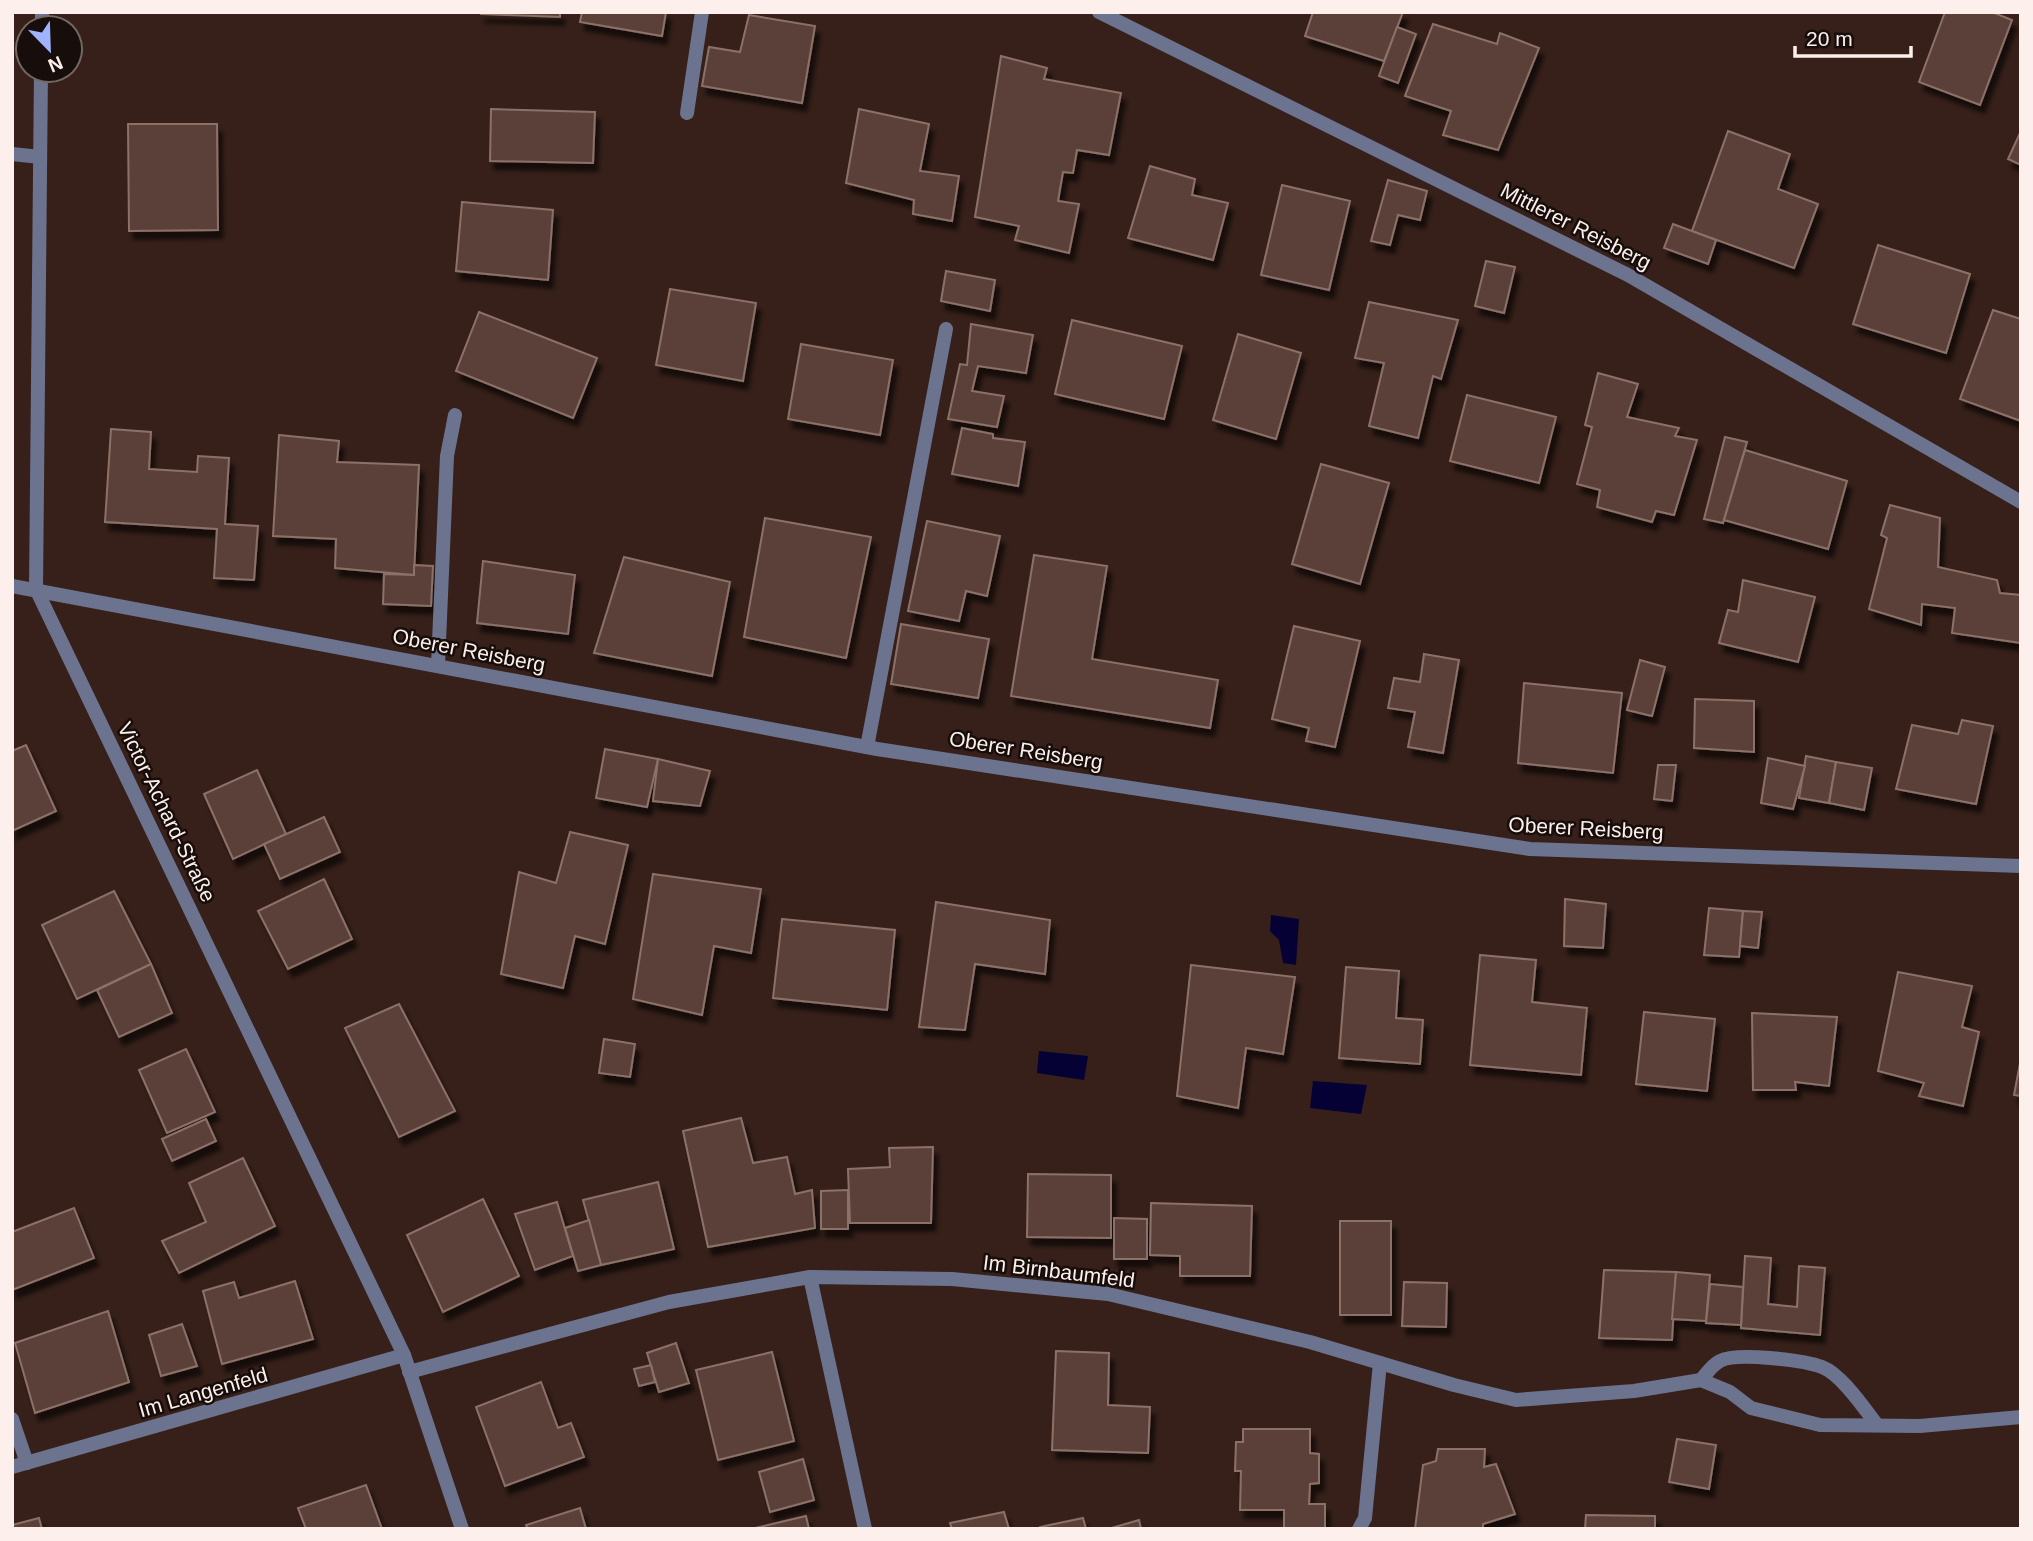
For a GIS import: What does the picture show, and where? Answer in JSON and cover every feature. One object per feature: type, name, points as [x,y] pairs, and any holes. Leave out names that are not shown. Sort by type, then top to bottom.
[{"type":"street","points":[[687,113],[702,12]]},
{"type":"street","name":"Mittlerer Reisberg","points":[[1099,12],[1628,275],[2021,502]]},
{"type":"street","name":"Victor-Achard-Straße","points":[[41,84],[36,589],[404,1356],[462,1529]]},
{"type":"street","points":[[12,154],[40,157]]},
{"type":"street","points":[[867,747],[946,329]]},
{"type":"street","points":[[438,665],[447,456],[455,415]]},
{"type":"street","name":"Oberer Reisberg","points":[[12,586],[867,747],[1530,849],[2021,866]]},
{"type":"street","points":[[810,1278],[865,1529]]},
{"type":"street","name":"Im Birnbaumfeld","points":[[410,1372],[669,1302],[810,1278],[952,1279],[1108,1294],[1310,1342],[1516,1400],[1634,1391],[1701,1380],[1722,1359],[1790,1359],[1823,1367],[1853,1395],[1877,1425]]},
{"type":"street","name":"Im Langenfeld","points":[[12,1467],[404,1356]]},
{"type":"street","points":[[1359,1529],[1365,1518],[1380,1363]]},
{"type":"street","points":[[1701,1380],[1730,1392],[1751,1408],[1820,1425],[1920,1426],[2021,1417]]},
{"type":"street","points":[[12,1419],[27,1463]]},
{"type":"shaded area","points":[[1271,915],[1299,919],[1296,965],[1283,963],[1279,940],[1270,931]]},
{"type":"shaded area","points":[[1039,1051],[1088,1056],[1084,1080],[1037,1073]]},
{"type":"shaded area","points":[[1313,1081],[1367,1085],[1361,1114],[1310,1108]]},
{"type":"building","points":[[560,12],[560,17],[481,14]]},
{"type":"building","points":[[582,12],[666,12],[662,36],[580,22]]},
{"type":"building","points":[[1313,12],[1403,12],[1384,61],[1305,36]]},
{"type":"building","points":[[1945,12],[1992,12],[2012,20],[1980,105],[1919,82]]},
{"type":"building","points":[[749,15],[815,26],[802,103],[702,86],[709,47],[740,52]]},
{"type":"building","points":[[1433,24],[1497,44],[1500,33],[1539,48],[1498,150],[1443,135],[1451,111],[1405,96]]},
{"type":"building","points":[[1397,27],[1416,34],[1398,83],[1379,76]]},
{"type":"building","points":[[1001,56],[1047,68],[1044,79],[1121,93],[1109,155],[1077,150],[1073,173],[1063,172],[1058,201],[1079,204],[1069,253],[1015,240],[1019,226],[975,217]]},
{"type":"building","points":[[491,109],[595,112],[593,163],[490,161]]},
{"type":"building","points":[[859,109],[929,124],[920,171],[959,176],[952,221],[913,214],[914,200],[846,183]]},
{"type":"building","points":[[128,124],[217,124],[218,230],[129,231]]},
{"type":"building","points":[[1728,131],[1790,154],[1778,189],[1818,204],[1794,268],[1692,231]]},
{"type":"building","points":[[2021,131],[2021,165],[2008,159]]},
{"type":"building","points":[[1150,166],[1195,179],[1192,195],[1228,203],[1213,260],[1128,238]]},
{"type":"building","points":[[1388,180],[1427,191],[1420,220],[1398,215],[1390,245],[1371,241]]},
{"type":"building","points":[[1282,185],[1350,201],[1329,290],[1261,275]]},
{"type":"building","points":[[462,202],[553,210],[548,280],[456,271]]},
{"type":"building","points":[[1673,224],[1716,240],[1708,264],[1664,248]]},
{"type":"building","points":[[1878,245],[1970,274],[1946,353],[1853,324]]},
{"type":"building","points":[[1486,261],[1515,267],[1504,313],[1475,306]]},
{"type":"building","points":[[946,271],[995,280],[990,311],[941,301]]},
{"type":"building","points":[[670,289],[756,303],[743,381],[656,365]]},
{"type":"building","points":[[1369,302],[1458,320],[1441,379],[1433,376],[1418,438],[1369,426],[1384,363],[1355,358]]},
{"type":"building","points":[[1993,310],[2021,319],[2021,421],[1960,399]]},
{"type":"building","points":[[479,312],[597,358],[573,418],[456,371]]},
{"type":"building","points":[[1072,320],[1182,346],[1164,419],[1055,394]]},
{"type":"building","points":[[971,324],[1033,335],[1026,373],[978,366],[972,391],[1004,396],[997,427],[948,419],[960,364],[967,365]]},
{"type":"building","points":[[1238,334],[1301,353],[1276,439],[1213,420]]},
{"type":"building","points":[[801,344],[893,360],[880,435],[788,419]]},
{"type":"building","points":[[1598,373],[1638,384],[1627,417],[1679,428],[1675,436],[1697,440],[1674,515],[1656,511],[1652,522],[1597,507],[1600,490],[1577,484],[1592,427],[1585,425]]},
{"type":"building","points":[[1467,395],[1556,417],[1539,483],[1450,461]]},
{"type":"building","points":[[962,428],[993,434],[993,438],[1025,442],[1018,486],[952,474]]},
{"type":"building","points":[[111,429],[151,432],[149,469],[197,472],[198,456],[229,458],[225,524],[258,526],[254,580],[214,578],[217,529],[105,522]]},
{"type":"building","points":[[279,435],[339,441],[337,462],[419,465],[414,575],[335,568],[336,539],[273,536]]},
{"type":"building","points":[[1725,437],[1747,442],[1723,523],[1704,519]]},
{"type":"building","points":[[1745,450],[1847,481],[1828,549],[1724,520]]},
{"type":"building","points":[[1321,464],[1389,483],[1360,584],[1292,564]]},
{"type":"building","points":[[1890,505],[1940,518],[1938,567],[1997,580],[2000,593],[2021,595],[2021,643],[1952,633],[1955,608],[1922,604],[1921,625],[1869,609],[1887,538],[1881,535]]},
{"type":"building","points":[[765,518],[871,537],[846,658],[744,637]]},
{"type":"building","points":[[927,521],[1000,536],[987,596],[966,591],[959,621],[908,611]]},
{"type":"building","points":[[1034,555],[1107,566],[1092,659],[1218,680],[1210,728],[1011,696]]},
{"type":"building","points":[[624,557],[730,582],[712,676],[594,653]]},
{"type":"building","points":[[483,561],[575,575],[568,634],[477,623]]},
{"type":"building","points":[[414,565],[433,566],[431,606],[383,604],[384,574],[414,575]]},
{"type":"building","points":[[1743,580],[1815,597],[1798,662],[1719,643],[1728,610],[1738,612]]},
{"type":"building","points":[[901,624],[989,639],[978,698],[891,684]]},
{"type":"building","points":[[1294,626],[1360,641],[1335,747],[1306,741],[1309,728],[1272,719]]},
{"type":"building","points":[[1424,654],[1459,660],[1443,753],[1408,747],[1415,712],[1388,708],[1394,678],[1420,682]]},
{"type":"building","points":[[1640,660],[1665,667],[1652,716],[1627,710]]},
{"type":"building","points":[[1524,683],[1622,693],[1613,773],[1518,763]]},
{"type":"building","points":[[1695,699],[1754,701],[1754,752],[1694,748]]},
{"type":"building","points":[[1962,720],[1993,726],[1976,804],[1896,789],[1912,725],[1958,734]]},
{"type":"building","points":[[26,745],[56,811],[12,831],[12,751]]},
{"type":"building","points":[[605,749],[658,759],[647,807],[596,798]]},
{"type":"building","points":[[1806,756],[1836,762],[1829,803],[1799,798]]},
{"type":"building","points":[[1768,758],[1805,766],[1793,809],[1761,803]]},
{"type":"building","points":[[658,759],[710,771],[700,806],[653,801]]},
{"type":"building","points":[[1836,762],[1872,768],[1864,810],[1829,803]]},
{"type":"building","points":[[1658,765],[1676,765],[1672,801],[1654,799]]},
{"type":"building","points":[[257,770],[286,834],[233,859],[204,794]]},
{"type":"building","points":[[324,817],[340,852],[280,879],[264,844]]},
{"type":"building","points":[[570,832],[628,845],[605,944],[575,936],[563,988],[501,974],[519,872],[556,883]]},
{"type":"building","points":[[653,874],[761,889],[751,953],[714,946],[702,1015],[633,999]]},
{"type":"building","points":[[324,879],[352,939],[288,969],[258,911]]},
{"type":"building","points":[[114,891],[151,964],[77,999],[42,925]]},
{"type":"building","points":[[1565,899],[1606,904],[1603,948],[1564,946]]},
{"type":"building","points":[[936,902],[1050,920],[1045,974],[975,964],[965,1030],[919,1027]]},
{"type":"building","points":[[1709,908],[1743,911],[1739,957],[1704,955]]},
{"type":"building","points":[[1743,911],[1762,912],[1758,948],[1740,946]]},
{"type":"building","points":[[782,919],[895,930],[887,1010],[773,998]]},
{"type":"building","points":[[1480,955],[1536,960],[1532,1002],[1587,1008],[1581,1075],[1470,1065]]},
{"type":"building","points":[[151,964],[172,1013],[119,1037],[97,990]]},
{"type":"building","points":[[1191,965],[1295,977],[1283,1054],[1246,1048],[1238,1108],[1177,1096]]},
{"type":"building","points":[[1346,967],[1399,971],[1396,1018],[1423,1020],[1420,1064],[1339,1058]]},
{"type":"building","points":[[1898,972],[1972,986],[1962,1027],[1979,1032],[1963,1106],[1919,1096],[1924,1083],[1878,1071]]},
{"type":"building","points":[[399,1004],[455,1111],[399,1137],[345,1028]]},
{"type":"building","points":[[1644,1012],[1715,1019],[1707,1091],[1636,1084]]},
{"type":"building","points":[[1752,1013],[1837,1017],[1829,1086],[1795,1082],[1796,1090],[1753,1090]]},
{"type":"building","points":[[604,1039],[635,1044],[630,1077],[599,1073]]},
{"type":"building","points":[[186,1049],[215,1112],[167,1133],[139,1070]]},
{"type":"building","points":[[2021,1058],[2021,1096],[2014,1095]]},
{"type":"building","points":[[741,1118],[753,1163],[787,1157],[795,1194],[812,1190],[815,1228],[708,1247],[683,1131]]},
{"type":"building","points":[[206,1119],[216,1141],[172,1161],[162,1139]]},
{"type":"building","points":[[933,1147],[931,1223],[850,1223],[848,1169],[890,1167],[889,1148]]},
{"type":"building","points":[[243,1158],[275,1226],[179,1273],[162,1241],[206,1222],[189,1183]]},
{"type":"building","points":[[1028,1174],[1111,1175],[1111,1238],[1027,1237]]},
{"type":"building","points":[[658,1182],[674,1249],[601,1265],[583,1200]]},
{"type":"building","points":[[848,1190],[848,1229],[821,1229],[821,1191]]},
{"type":"building","points":[[483,1199],[519,1276],[443,1312],[407,1235]]},
{"type":"building","points":[[557,1202],[573,1256],[535,1270],[515,1214]]},
{"type":"building","points":[[1151,1203],[1252,1206],[1250,1276],[1180,1276],[1180,1256],[1150,1255]]},
{"type":"building","points":[[74,1208],[94,1258],[12,1290],[12,1232]]},
{"type":"building","points":[[1114,1218],[1147,1219],[1147,1259],[1114,1259]]},
{"type":"building","points":[[589,1220],[601,1265],[578,1271],[565,1228]]},
{"type":"building","points":[[1340,1221],[1391,1221],[1391,1315],[1340,1315]]},
{"type":"building","points":[[1745,1256],[1771,1258],[1768,1304],[1797,1307],[1799,1266],[1825,1268],[1820,1335],[1741,1328]]},
{"type":"building","points":[[1604,1270],[1676,1272],[1672,1340],[1599,1338]]},
{"type":"building","points":[[1676,1272],[1710,1275],[1706,1321],[1672,1319]]},
{"type":"building","points":[[295,1281],[313,1339],[222,1364],[203,1291],[234,1282],[239,1298]]},
{"type":"building","points":[[1404,1282],[1447,1283],[1446,1327],[1402,1326]]},
{"type":"building","points":[[1710,1284],[1743,1287],[1741,1325],[1706,1323]]},
{"type":"building","points":[[108,1311],[129,1382],[35,1413],[15,1343]]},
{"type":"building","points":[[182,1324],[197,1366],[161,1376],[149,1335]]},
{"type":"building","points":[[676,1343],[689,1383],[659,1392],[647,1353]]},
{"type":"building","points":[[1056,1351],[1109,1353],[1108,1405],[1150,1407],[1148,1453],[1052,1450]]},
{"type":"building","points":[[772,1352],[794,1441],[718,1460],[696,1370]]},
{"type":"building","points":[[651,1365],[655,1382],[639,1386],[634,1369]]},
{"type":"building","points":[[541,1382],[558,1428],[571,1423],[584,1457],[505,1486],[476,1407]]},
{"type":"building","points":[[1243,1429],[1310,1429],[1310,1453],[1319,1454],[1319,1483],[1310,1484],[1309,1504],[1325,1504],[1325,1529],[1284,1529],[1284,1510],[1240,1510],[1241,1471],[1235,1471],[1236,1442],[1243,1442]]},
{"type":"building","points":[[1677,1439],[1716,1445],[1709,1489],[1669,1482]]},
{"type":"building","points":[[1438,1449],[1485,1449],[1484,1467],[1496,1464],[1515,1514],[1483,1524],[1483,1529],[1415,1529],[1423,1465],[1436,1461]]},
{"type":"building","points":[[803,1459],[814,1500],[770,1512],[759,1472]]},
{"type":"building","points":[[366,1485],[382,1529],[306,1529],[298,1508]]},
{"type":"building","points":[[580,1508],[586,1529],[528,1529],[526,1525]]},
{"type":"building","points":[[1004,1512],[1009,1529],[952,1529],[950,1523]]},
{"type":"building","points":[[1586,1515],[1655,1516],[1655,1529],[1585,1529]]},
{"type":"building","points":[[806,1516],[809,1529],[751,1529]]},
{"type":"building","points":[[39,1518],[42,1529],[12,1529],[12,1525]]},
{"type":"building","points":[[1083,1518],[1086,1529],[1040,1529],[1040,1527]]},
{"type":"building","points":[[1139,1520],[1141,1529],[1108,1529]]}]
